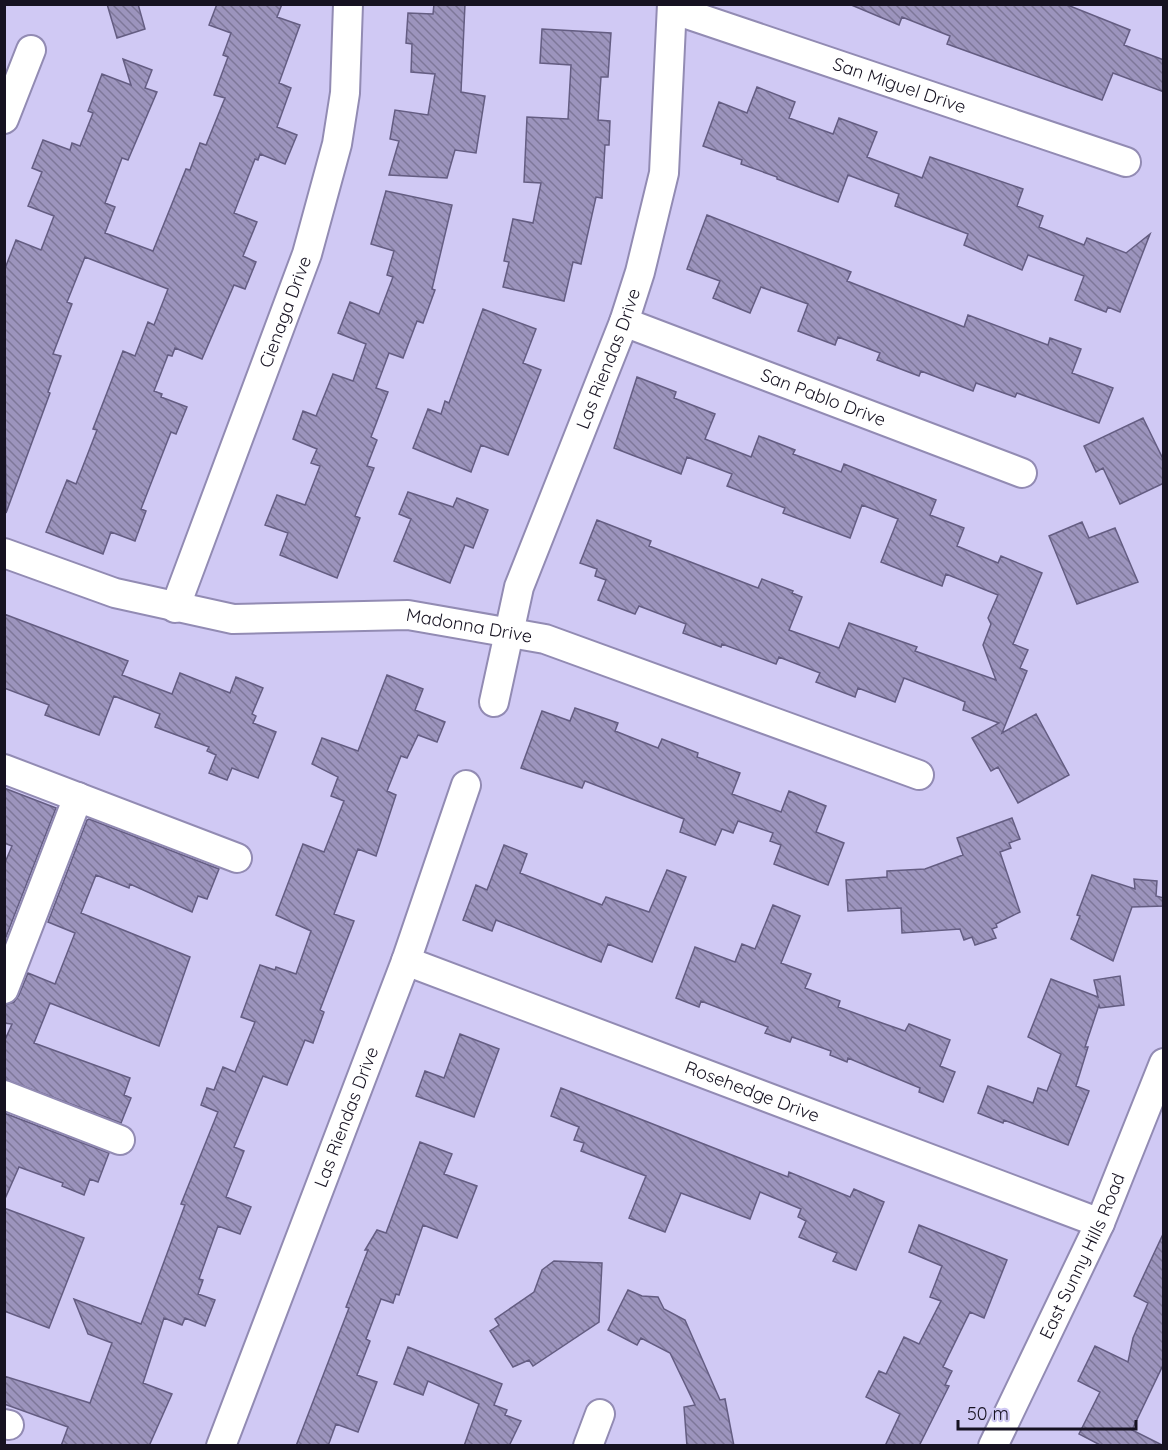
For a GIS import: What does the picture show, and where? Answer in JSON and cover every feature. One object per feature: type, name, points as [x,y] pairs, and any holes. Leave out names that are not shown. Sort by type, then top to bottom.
[{"type":"street","name":"Cienaga Drive","points":[[175,608],[307,254],[321,206],[337,144],[345,93],[348,4]]},
{"type":"street","name":"San Miguel Drive","points":[[672,7],[1126,162]]},
{"type":"street","name":"Las Riendas Drive","points":[[494,702],[519,587],[624,322],[640,272],[664,173],[672,7]]},
{"type":"street","points":[[4,119],[31,50]]},
{"type":"street","name":"San Pablo Drive","points":[[624,322],[1022,473]]},
{"type":"street","name":"Madonna Drive","points":[[4,554],[115,593],[233,619],[408,615],[545,639],[919,776]]},
{"type":"street","points":[[4,769],[237,858]]},
{"type":"street","name":"Las Riendas Drive","points":[[221,1446],[406,961],[466,785]]},
{"type":"street","points":[[4,989],[78,797]]},
{"type":"street","name":"Rosehedge Drive","points":[[406,961],[1100,1223]]},
{"type":"street","name":"East Sunny Hills Road","points":[[993,1446],[1100,1223],[1164,1063]]},
{"type":"street","points":[[4,1095],[120,1140]]},
{"type":"street","points":[[588,1446],[600,1414]]},
{"type":"building","points":[[107,4],[138,4],[145,29],[117,38]]},
{"type":"building","points":[[217,4],[282,4],[277,17],[300,25],[279,83],[291,88],[277,127],[297,135],[285,164],[260,154],[258,160],[255,159],[234,213],[257,222],[243,256],[256,262],[245,289],[234,285],[202,359],[175,348],[172,356],[168,355],[154,391],[162,394],[161,397],[187,407],[176,434],[171,432],[141,509],[146,511],[135,541],[111,532],[103,554],[46,532],[67,480],[76,484],[97,430],[93,429],[123,351],[135,356],[148,322],[154,325],[168,289],[85,257],[67,302],[72,304],[53,354],[61,356],[48,392],[50,393],[6,513],[4,271],[16,240],[41,250],[54,216],[28,206],[42,172],[32,168],[43,140],[70,150],[72,143],[80,146],[93,113],[88,111],[102,74],[131,85],[123,59],[152,70],[145,88],[157,92],[128,160],[122,158],[105,203],[115,207],[105,233],[153,251],[186,169],[190,170],[200,143],[206,145],[225,98],[214,95],[228,57],[223,55],[231,33],[209,25]]},
{"type":"building","points":[[434,4],[465,4],[461,92],[485,96],[476,153],[455,150],[447,178],[389,175],[399,141],[390,139],[395,110],[428,115],[435,74],[411,72],[412,44],[406,43],[408,13],[433,14]]},
{"type":"building","points":[[849,4],[1065,4],[1130,30],[1124,45],[1164,60],[1164,92],[1113,73],[1102,100],[947,44],[950,36],[902,17],[899,25]]},
{"type":"building","points":[[542,29],[611,33],[608,77],[601,77],[598,120],[610,121],[609,145],[605,145],[602,198],[596,197],[581,264],[573,262],[564,301],[503,287],[509,262],[504,261],[513,219],[533,223],[541,183],[524,182],[527,117],[568,119],[571,65],[540,63]]},
{"type":"building","points":[[757,87],[795,102],[789,118],[833,134],[839,118],[877,132],[867,157],[922,178],[930,157],[1023,189],[1017,206],[1043,216],[1039,227],[1084,245],[1087,238],[1126,253],[1150,234],[1120,312],[1108,307],[1106,312],[1075,300],[1084,276],[1028,255],[1022,270],[964,245],[968,234],[895,206],[899,194],[848,175],[838,202],[777,179],[777,177],[741,164],[742,160],[703,146],[719,102],[747,113]]},
{"type":"building","points":[[386,191],[452,205],[432,289],[435,290],[423,323],[417,321],[403,358],[389,353],[376,388],[388,392],[371,437],[377,440],[367,466],[374,468],[355,516],[360,518],[337,578],[280,555],[288,533],[265,525],[277,495],[305,505],[320,466],[311,463],[317,449],[293,439],[303,411],[316,416],[333,374],[353,381],[366,344],[338,333],[350,302],[379,314],[393,277],[387,275],[394,251],[371,244]]},
{"type":"building","points":[[707,215],[851,272],[847,281],[964,327],[968,315],[1048,345],[1050,338],[1081,349],[1072,373],[1113,388],[1099,423],[1017,393],[1015,397],[976,383],[973,391],[921,371],[919,376],[877,360],[880,353],[838,337],[835,345],[798,331],[808,304],[761,287],[750,313],[713,298],[720,281],[687,269]]},
{"type":"building","points":[[483,309],[536,329],[523,363],[541,370],[508,455],[481,445],[471,472],[413,448],[428,409],[441,414],[445,401],[449,403]]},
{"type":"building","points":[[637,377],[676,392],[674,398],[715,414],[705,439],[751,457],[759,436],[795,450],[793,454],[841,472],[844,464],[936,500],[930,515],[964,528],[957,546],[998,563],[1001,556],[1042,573],[1013,644],[1028,650],[1020,668],[1027,671],[1002,733],[1036,714],[1069,775],[1018,803],[998,767],[991,771],[972,738],[999,723],[963,710],[965,702],[904,678],[895,702],[858,688],[855,697],[816,682],[820,673],[779,657],[776,664],[722,644],[721,647],[683,633],[686,624],[639,606],[635,614],[598,600],[606,580],[595,576],[597,569],[580,563],[597,520],[651,541],[649,546],[758,588],[762,579],[793,591],[792,593],[802,597],[789,630],[839,648],[849,623],[917,647],[915,651],[996,680],[983,645],[991,624],[988,618],[998,595],[946,574],[942,586],[881,562],[898,519],[862,505],[850,538],[783,513],[785,508],[727,486],[732,474],[687,457],[681,474],[614,448]]},
{"type":"building","points":[[1143,418],[1164,461],[1164,483],[1120,504],[1103,468],[1096,472],[1084,446]]},
{"type":"building","points":[[408,492],[453,507],[457,498],[488,510],[473,548],[465,545],[450,583],[394,561],[411,519],[399,514]]},
{"type":"building","points":[[1082,522],[1089,538],[1115,528],[1138,582],[1077,604],[1049,536]]},
{"type":"building","points":[[4,614],[128,661],[122,675],[172,694],[180,673],[230,693],[236,677],[263,688],[252,714],[256,716],[253,723],[276,732],[258,778],[232,768],[227,780],[209,773],[216,755],[207,751],[209,747],[155,727],[160,714],[114,696],[99,735],[45,715],[49,705],[4,688]]},
{"type":"building","points":[[387,675],[423,689],[415,710],[445,722],[437,742],[418,735],[407,758],[401,756],[387,791],[396,795],[376,856],[358,849],[334,914],[354,921],[320,1010],[324,1012],[313,1043],[305,1040],[287,1085],[263,1076],[234,1147],[244,1151],[226,1197],[251,1207],[240,1234],[218,1226],[199,1279],[203,1280],[198,1294],[215,1300],[205,1326],[185,1318],[182,1325],[164,1318],[143,1383],[172,1394],[149,1446],[61,1446],[68,1427],[4,1404],[4,1376],[90,1403],[112,1343],[88,1334],[74,1299],[141,1324],[185,1205],[181,1204],[218,1112],[201,1105],[207,1088],[214,1090],[223,1067],[235,1072],[255,1022],[241,1017],[260,965],[275,970],[276,967],[296,974],[311,931],[276,915],[303,844],[324,852],[344,801],[331,796],[338,777],[312,764],[322,738],[358,751]]},
{"type":"building","points":[[575,708],[618,723],[615,731],[658,748],[662,739],[698,753],[697,757],[740,773],[732,794],[781,812],[789,791],[826,806],[816,832],[844,843],[828,885],[774,864],[781,845],[770,841],[773,833],[738,821],[733,833],[722,829],[715,845],[680,832],[684,819],[585,781],[582,788],[521,768],[542,711],[570,721]]},
{"type":"building","points":[[4,788],[56,808],[4,942],[4,865],[12,846],[4,843]]},
{"type":"building","points":[[1012,818],[1020,839],[1009,843],[1011,848],[1000,852],[1020,912],[996,924],[997,927],[992,929],[996,938],[975,945],[972,937],[964,940],[960,929],[902,933],[901,908],[848,911],[846,880],[887,877],[887,871],[925,869],[963,855],[957,838]]},
{"type":"building","points":[[89,819],[219,869],[207,899],[198,896],[192,912],[130,884],[129,888],[96,875],[81,913],[190,957],[159,1046],[50,1003],[34,1043],[130,1078],[124,1095],[131,1098],[121,1123],[4,1079],[4,1042],[12,1024],[4,1023],[4,1005],[14,1002],[28,973],[55,984],[75,933],[48,922]]},
{"type":"building","points":[[504,845],[527,854],[520,873],[602,905],[606,897],[649,912],[667,870],[686,877],[652,962],[608,944],[601,962],[496,920],[492,931],[463,920],[476,885],[487,890]]},
{"type":"building","points":[[1092,875],[1135,889],[1134,879],[1157,881],[1156,896],[1164,898],[1164,906],[1132,907],[1113,961],[1071,939]]},
{"type":"building","points":[[773,905],[800,916],[781,963],[811,974],[805,988],[840,1001],[838,1007],[882,1023],[905,1031],[909,1024],[950,1040],[940,1066],[955,1072],[943,1102],[919,1092],[920,1088],[848,1058],[847,1062],[830,1055],[831,1051],[792,1037],[790,1042],[765,1033],[768,1027],[701,1001],[699,1007],[676,998],[695,947],[735,962],[742,944],[755,949]]},
{"type":"building","points":[[1120,976],[1124,1005],[1100,1008],[1099,1005],[1085,1047],[1088,1047],[1076,1086],[1089,1091],[1068,1145],[1004,1120],[1003,1123],[978,1113],[988,1086],[1033,1103],[1038,1088],[1047,1091],[1061,1054],[1028,1037],[1051,979],[1098,997],[1094,980]]},
{"type":"building","points":[[460,1034],[499,1049],[474,1117],[416,1096],[425,1071],[444,1078]]},
{"type":"building","points":[[561,1088],[788,1177],[789,1172],[850,1197],[854,1189],[884,1202],[856,1270],[833,1261],[837,1253],[799,1237],[806,1221],[798,1217],[801,1209],[760,1192],[750,1219],[681,1193],[665,1232],[629,1218],[646,1176],[581,1151],[584,1143],[574,1140],[579,1127],[551,1116]]},
{"type":"building","points":[[4,1113],[109,1153],[98,1182],[90,1179],[84,1195],[62,1186],[63,1183],[19,1167],[4,1201]]},
{"type":"building","points":[[420,1142],[452,1154],[444,1174],[477,1186],[457,1238],[423,1225],[399,1295],[396,1294],[393,1303],[381,1299],[366,1339],[370,1341],[357,1375],[377,1382],[358,1432],[336,1424],[328,1446],[296,1446],[349,1308],[346,1307],[368,1250],[365,1250],[377,1230],[386,1233]]},
{"type":"building","points":[[4,1208],[84,1238],[49,1328],[4,1311]]},
{"type":"building","points":[[919,1225],[1007,1260],[984,1318],[970,1312],[943,1367],[952,1371],[945,1385],[949,1386],[919,1446],[885,1446],[900,1414],[866,1397],[879,1371],[886,1374],[904,1337],[919,1344],[941,1301],[930,1297],[942,1266],[909,1252]]},
{"type":"building","points":[[1164,1232],[1164,1363],[1132,1430],[1164,1446],[1102,1446],[1079,1434],[1100,1392],[1078,1381],[1095,1346],[1128,1362],[1133,1338],[1148,1303],[1134,1296]]},
{"type":"building","points":[[554,1261],[602,1263],[599,1322],[533,1366],[529,1360],[513,1367],[490,1331],[499,1325],[495,1319],[534,1292],[542,1270]]},
{"type":"building","points":[[628,1290],[642,1296],[658,1297],[664,1309],[685,1320],[720,1400],[725,1399],[734,1446],[687,1446],[684,1407],[695,1405],[670,1353],[641,1338],[637,1345],[608,1330]]},
{"type":"building","points":[[408,1347],[502,1384],[494,1405],[507,1410],[505,1415],[521,1421],[509,1446],[464,1446],[479,1404],[428,1381],[423,1395],[394,1384]]}]
